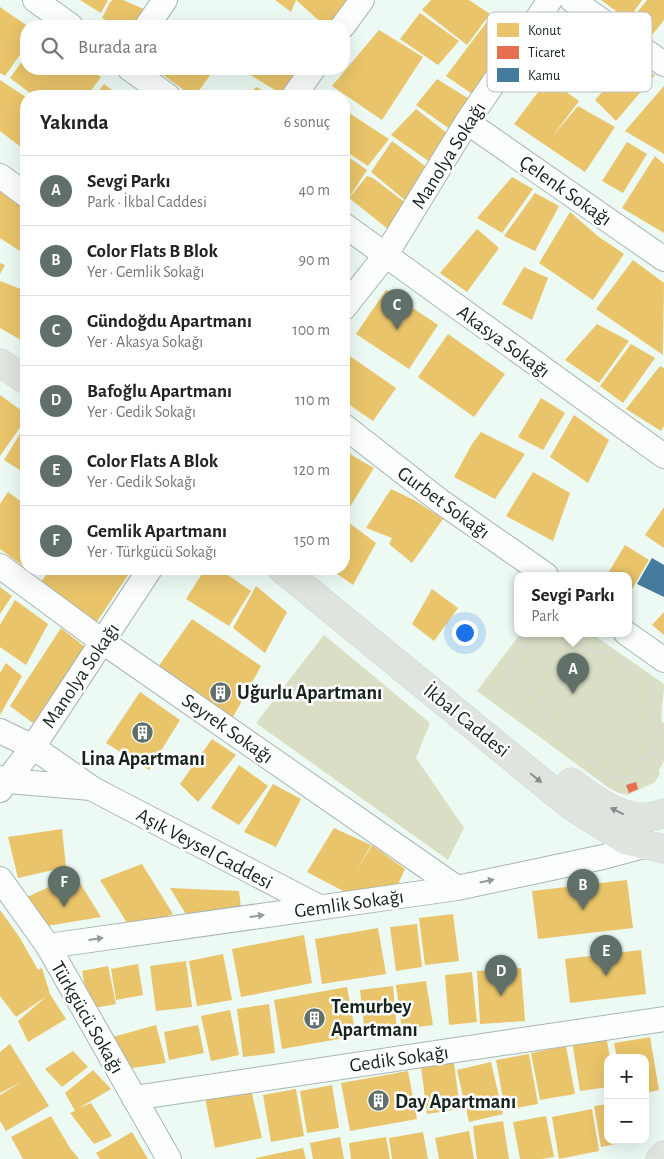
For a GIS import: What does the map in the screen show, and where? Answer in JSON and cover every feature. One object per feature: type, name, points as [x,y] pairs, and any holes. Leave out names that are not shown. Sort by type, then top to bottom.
[{"type":"main road","points":[[0,363],[20,376]]},
{"type":"main road","name":"İkbal Caddesi","points":[[289,575],[570,805],[625,840],[659,846]]},
{"type":"main road","name":"İkbal Caddesi","points":[[312,575],[572,783],[596,800],[629,816],[647,817],[662,815]]},
{"type":"main road","points":[[660,1159],[664,1155]]},
{"type":"street","points":[[35,0],[63,20]]},
{"type":"street","points":[[150,20],[165,0]]},
{"type":"street","points":[[347,20],[362,0]]},
{"type":"street","name":"Manolya Sokağı","points":[[542,12],[550,0]]},
{"type":"street","points":[[572,0],[589,12]]},
{"type":"street","points":[[652,56],[664,64]]},
{"type":"street","points":[[138,75],[160,90]]},
{"type":"street","points":[[298,90],[309,75]]},
{"type":"street","name":"Manolya Sokağı","points":[[350,300],[385,256],[487,92]]},
{"type":"street","name":"Çelenk Sokağı","points":[[467,122],[664,258]]},
{"type":"street","points":[[0,176],[20,191]]},
{"type":"street","name":"Akasya Sokağı","points":[[350,230],[664,456]]},
{"type":"street","name":"Gurbet Sokağı","points":[[350,431],[440,501],[542,572]]},
{"type":"street","name":"Seyrek Sokağı","points":[[0,566],[103,642],[458,888]]},
{"type":"street","name":"Manolya Sokağı","points":[[3,783],[33,747],[146,575]]},
{"type":"street","points":[[632,637],[664,660]]},
{"type":"street","name":"Aşık Veysel Caddesi","points":[[0,731],[33,747],[92,788],[319,907]]},
{"type":"street","name":"Aşık Veysel Caddesi","points":[[3,783],[92,788]]},
{"type":"street","name":"Gemlik Sokağı","points":[[48,946],[458,888],[659,846]]},
{"type":"street","name":"Türkgücü Sokağı","points":[[0,879],[48,946],[169,1159]]},
{"type":"street","name":"Gedik Sokağı","points":[[134,1098],[664,1019]]},
{"type":"path","points":[[532,637],[507,673],[506,678],[539,699],[543,705],[552,735],[613,777],[622,780],[629,779],[636,775],[658,734],[651,710],[656,689],[653,684],[610,652],[583,650],[568,637]]},
{"type":"path","points":[[650,750],[664,758]]},
{"type":"green space","points":[[324,635],[430,723],[416,758],[464,828],[448,860],[256,723]]},
{"type":"green space","points":[[518,637],[597,637],[664,684],[661,712],[662,722],[664,723],[664,761],[659,770],[660,773],[655,782],[628,795],[619,793],[609,788],[477,691]]},
{"type":"building: Konut","points":[[80,0],[108,0],[101,13]]},
{"type":"building: Konut","points":[[113,0],[123,0],[151,12],[144,20],[106,20],[102,18],[110,2]]},
{"type":"building: Konut","points":[[275,0],[296,0],[291,12]]},
{"type":"building: Konut","points":[[296,0],[353,0],[337,20],[318,20]]},
{"type":"building: Konut","points":[[431,0],[469,0],[487,12],[487,18],[467,45],[422,10]]},
{"type":"building: Konut","points":[[601,0],[642,0],[634,12],[617,12]]},
{"type":"building: Konut","points":[[647,0],[664,0],[664,20],[653,34],[652,12],[637,12]]},
{"type":"building: Konut","points":[[0,7],[20,21],[20,55],[5,76],[0,73]]},
{"type":"building: Konut","points":[[420,13],[459,41],[438,65],[400,39]]},
{"type":"building: Konut","points":[[487,22],[487,86],[478,98],[446,76]]},
{"type":"building: Konut","points":[[379,30],[423,57],[382,120],[350,98],[350,90],[338,90],[332,86],[341,75],[350,75],[350,65]]},
{"type":"building: Konut","points":[[20,64],[20,75],[98,75],[101,77],[91,90],[26,90],[10,78]]},
{"type":"building: Konut","points":[[163,75],[210,75],[199,90],[184,90]]},
{"type":"building: Konut","points":[[250,75],[296,75],[283,90],[275,90]]},
{"type":"building: Konut","points":[[437,79],[474,102],[454,132],[416,105]]},
{"type":"building: Konut","points":[[0,80],[20,93],[20,146],[0,131]]},
{"type":"building: Konut","points":[[104,84],[112,90],[100,90]]},
{"type":"building: Konut","points":[[664,86],[664,154],[625,131]]},
{"type":"building: Konut","points":[[538,92],[566,92],[579,101],[552,137],[578,106],[615,127],[585,172],[514,124]]},
{"type":"building: Konut","points":[[602,92],[641,92],[616,121],[595,100]]},
{"type":"building: Konut","points":[[416,109],[452,137],[430,162],[391,135]]},
{"type":"building: Konut","points":[[350,114],[389,139],[368,166],[350,154]]},
{"type":"building: Konut","points":[[392,141],[429,169],[406,201],[371,172]]},
{"type":"building: Konut","points":[[627,142],[647,154],[623,193],[602,181]]},
{"type":"building: Konut","points":[[655,156],[664,164],[664,233],[622,208]]},
{"type":"building: Konut","points":[[350,158],[367,170],[350,196]]},
{"type":"building: Konut","points":[[367,176],[373,178],[407,204],[388,229],[350,199]]},
{"type":"building: Konut","points":[[0,177],[20,192],[20,251],[0,238]]},
{"type":"building: Konut","points":[[512,177],[533,189],[502,233],[477,218]]},
{"type":"building: Konut","points":[[535,193],[559,206],[535,251],[504,236]]},
{"type":"building: Konut","points":[[570,212],[599,237],[624,254],[593,300],[539,263]]},
{"type":"building: Konut","points":[[477,229],[499,248],[467,292],[440,273]]},
{"type":"building: Konut","points":[[633,260],[664,283],[663,355],[596,309]]},
{"type":"building: Konut","points":[[0,263],[5,265],[0,274]]},
{"type":"building: Konut","points":[[524,267],[548,278],[532,320],[502,304]]},
{"type":"building: Konut","points":[[0,281],[20,289],[20,340],[0,328]]},
{"type":"building: Konut","points":[[386,290],[438,325],[409,369],[356,334]]},
{"type":"building: Konut","points":[[597,324],[629,341],[599,383],[565,360]]},
{"type":"building: Konut","points":[[448,334],[505,374],[474,417],[418,377]]},
{"type":"building: Konut","points":[[631,344],[655,358],[623,403],[600,386]]},
{"type":"building: Konut","points":[[350,356],[396,388],[373,421],[350,405]]},
{"type":"building: Konut","points":[[660,366],[664,368],[664,426],[661,431],[626,409]]},
{"type":"building: Konut","points":[[0,395],[20,410],[20,428],[0,456]]},
{"type":"building: Konut","points":[[541,398],[565,413],[543,450],[518,437]]},
{"type":"building: Konut","points":[[574,415],[609,440],[588,483],[550,457]]},
{"type":"building: Konut","points":[[481,432],[525,454],[495,499],[454,477],[472,444]]},
{"type":"building: Konut","points":[[20,434],[20,470],[4,460]]},
{"type":"building: Konut","points":[[350,453],[374,468],[350,507]]},
{"type":"building: Konut","points":[[533,472],[570,493],[553,541],[506,516]]},
{"type":"building: Konut","points":[[391,489],[414,500],[443,519],[412,563],[389,544],[392,538],[366,528]]},
{"type":"building: Konut","points":[[8,492],[20,501],[20,564],[0,549],[0,504]]},
{"type":"building: Konut","points":[[664,507],[664,548],[645,535]]},
{"type":"building: Konut","points":[[350,524],[376,543],[353,585],[339,575],[350,575]]},
{"type":"building: Konut","points":[[625,545],[649,560],[632,589],[632,572],[609,572]]},
{"type":"building: Konut","points":[[46,575],[128,575],[96,623],[39,585]]},
{"type":"building: Konut","points":[[201,575],[228,575],[251,591],[229,626],[186,599]]},
{"type":"building: Konut","points":[[256,586],[287,612],[265,653],[233,628]]},
{"type":"building: Konut","points":[[0,587],[12,596],[0,614]]},
{"type":"building: Konut","points":[[432,589],[458,608],[434,641],[412,624]]},
{"type":"building: Konut","points":[[15,600],[48,624],[26,665],[0,647],[0,625]]},
{"type":"building: Konut","points":[[664,612],[664,635],[652,625]]},
{"type":"building: Konut","name":"Uğurlu Apartmanı","points":[[192,619],[261,666],[233,717],[158,667]]},
{"type":"building: Konut","points":[[61,628],[85,647],[33,723],[10,706]]},
{"type":"building: Konut","points":[[6,663],[22,676],[0,715],[0,673]]},
{"type":"building: Konut","name":"Lina Apartmanı","points":[[140,692],[180,720],[149,770],[106,743]]},
{"type":"building: Konut","points":[[212,739],[236,755],[198,802],[180,784]]},
{"type":"building: Konut","points":[[239,765],[268,786],[239,825],[211,808]]},
{"type":"building: Konut","points":[[273,784],[301,799],[276,847],[244,832]]},
{"type":"building: Konut","points":[[334,828],[371,845],[355,874],[372,845],[405,869],[395,891],[345,892],[307,872]]},
{"type":"building: Konut","points":[[62,829],[66,867],[18,878],[8,837]]},
{"type":"building: Konut","points":[[142,864],[173,914],[131,929],[100,880]]},
{"type":"building: Konut","points":[[75,875],[101,917],[47,926],[27,897]]},
{"type":"building: Konut","points":[[627,880],[633,928],[538,939],[532,891]]},
{"type":"building: Konut","points":[[170,888],[239,891],[242,916],[190,921]]},
{"type":"building: Konut","points":[[0,910],[20,938],[38,970],[42,968],[50,994],[66,1019],[28,1042],[18,1021],[47,996],[16,1017],[0,996]]},
{"type":"building: Konut","points":[[453,914],[459,961],[425,965],[419,918]]},
{"type":"building: Konut","points":[[417,924],[422,967],[396,971],[390,927]]},
{"type":"building: Konut","points":[[378,928],[386,974],[322,984],[315,939]]},
{"type":"building: Konut","points":[[304,935],[312,983],[241,997],[232,949]]},
{"type":"building: Konut","points":[[641,950],[646,994],[570,1003],[565,959]]},
{"type":"building: Konut","points":[[223,954],[232,1000],[197,1006],[189,961]]},
{"type":"building: Konut","points":[[186,961],[192,1007],[156,1011],[150,966]]},
{"type":"building: Konut","points":[[138,964],[143,995],[116,1000],[111,969]]},
{"type":"building: Konut","points":[[108,966],[116,1004],[89,1009],[82,971]]},
{"type":"building: Konut","points":[[521,968],[525,1021],[480,1024],[477,971]]},
{"type":"building: Konut","points":[[472,972],[477,1022],[449,1025],[445,975]]},
{"type":"building: Konut","points":[[426,981],[433,1025],[402,1029],[396,985]]},
{"type":"building: Konut","points":[[393,986],[397,1032],[365,1036],[360,990]]},
{"type":"building: Konut","name":"Temurbey Apartmanı","points":[[347,987],[356,1036],[282,1049],[274,1000]]},
{"type":"building: Konut","points":[[269,1004],[275,1053],[243,1057],[237,1009]]},
{"type":"building: Konut","points":[[230,1010],[239,1055],[211,1061],[201,1016]]},
{"type":"building: Konut","points":[[156,1025],[166,1063],[125,1069],[109,1038]]},
{"type":"building: Konut","points":[[198,1025],[204,1053],[169,1060],[164,1032]]},
{"type":"building: Konut","points":[[606,1035],[609,1054],[604,1054],[604,1088],[580,1091],[572,1041]]},
{"type":"building: Konut","points":[[650,1037],[659,1090],[649,1092],[649,1054],[616,1054],[614,1043]]},
{"type":"building: Konut","points":[[10,1044],[49,1106],[6,1131],[0,1121],[0,1095],[23,1081],[0,1093],[0,1052]]},
{"type":"building: Konut","points":[[566,1046],[575,1094],[540,1100],[531,1053]]},
{"type":"building: Konut","points":[[73,1051],[88,1067],[62,1087],[45,1069]]},
{"type":"building: Konut","points":[[529,1054],[538,1104],[505,1110],[496,1060]]},
{"type":"building: Konut","points":[[491,1062],[503,1114],[469,1122],[457,1070]]},
{"type":"building: Konut","points":[[454,1063],[460,1109],[427,1114],[421,1067]]},
{"type":"building: Konut","points":[[93,1070],[111,1089],[79,1108],[91,1103],[112,1136],[94,1144],[70,1113],[75,1111],[65,1093]]},
{"type":"building: Konut","name":"Day Apartmanı","points":[[408,1071],[417,1119],[350,1131],[341,1083]]},
{"type":"building: Konut","points":[[332,1085],[339,1128],[307,1133],[300,1091]]},
{"type":"building: Konut","points":[[251,1089],[262,1138],[215,1148],[205,1098]]},
{"type":"building: Konut","points":[[296,1089],[304,1136],[271,1142],[263,1095]]},
{"type":"building: Konut","points":[[604,1105],[604,1144],[616,1144],[601,1147],[594,1106]]},
{"type":"building: Konut","points":[[592,1109],[599,1151],[559,1159],[552,1117]]},
{"type":"building: Konut","points":[[51,1116],[70,1148],[79,1159],[23,1159],[11,1137]]},
{"type":"building: Konut","points":[[546,1116],[554,1157],[520,1159],[513,1122]]},
{"type":"building: Konut","points":[[503,1121],[509,1159],[477,1159],[473,1126]]},
{"type":"building: Konut","points":[[469,1131],[474,1159],[439,1159],[435,1138]]},
{"type":"building: Konut","points":[[132,1132],[148,1159],[100,1159],[96,1153]]},
{"type":"building: Konut","points":[[423,1132],[428,1159],[392,1159],[389,1138]]},
{"type":"building: Konut","points":[[340,1137],[344,1159],[313,1159],[310,1143]]},
{"type":"building: Konut","points":[[386,1137],[390,1159],[351,1159],[349,1143]]},
{"type":"building: Konut","points":[[303,1148],[306,1159],[256,1159],[256,1158]]},
{"type":"building: Ticaret","points":[[636,782],[638,789],[629,793],[626,785]]},
{"type":"building: Kamu","points":[[652,558],[664,565],[664,597],[637,584]]},
{"type":"place","name":"Gündoğdu Apartmanı","points":[[397,330]]},
{"type":"place","name":"Uğurlu Apartmanı","points":[[221,692]]},
{"type":"place","name":"Sevgi Parkı","points":[[573,694]]},
{"type":"place","name":"Lina Apartmanı","points":[[143,732]]},
{"type":"place","name":"Gemlik Apartmanı","points":[[64,907]]},
{"type":"place","name":"Color Flats B Blok","points":[[583,910]]},
{"type":"place","name":"Color Flats A Blok","points":[[606,976]]},
{"type":"place","name":"Bafoğlu Apartmanı","points":[[501,996]]},
{"type":"place","name":"Temurbey Apartmanı","points":[[315,1018]]},
{"type":"place","name":"Day Apartmanı","points":[[379,1101]]}]
